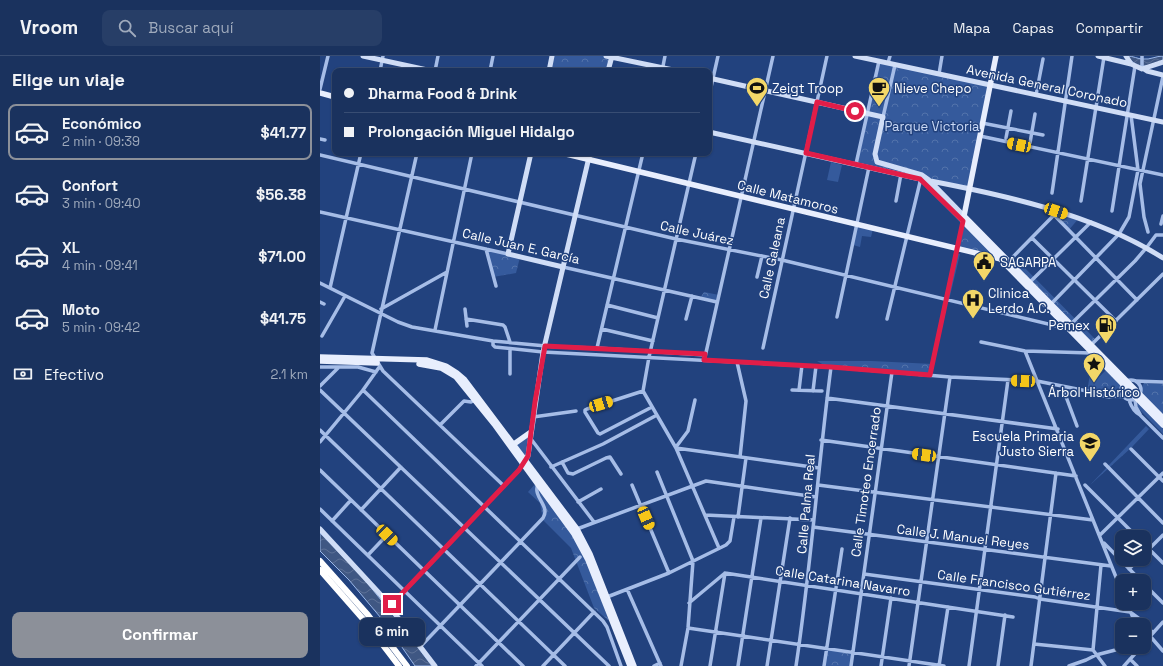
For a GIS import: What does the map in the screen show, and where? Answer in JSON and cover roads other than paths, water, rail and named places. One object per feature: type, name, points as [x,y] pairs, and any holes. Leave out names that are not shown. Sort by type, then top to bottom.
[{"type":"highway","points":[[320,561],[368,615],[406,666]]},
{"type":"highway","points":[[320,570],[363,619],[399,666]]},
{"type":"main road","points":[[363,56],[383,58],[421,68]]},
{"type":"main road","points":[[550,68],[552,56]]},
{"type":"main road","points":[[608,68],[610,56],[658,68]]},
{"type":"main road","name":"Avenida General Coronado","points":[[856,56],[1163,122]]},
{"type":"main road","points":[[964,219],[996,56]]},
{"type":"main road","points":[[1098,56],[1143,68],[1146,71],[1163,76]]},
{"type":"main road","points":[[1126,56],[1133,65]]},
{"type":"main road","points":[[1143,68],[1163,62]]},
{"type":"main road","points":[[712,78],[883,117],[875,154],[877,162],[929,180],[970,189],[1091,222],[1119,234],[1163,258]]},
{"type":"main road","points":[[320,93],[332,96]]},
{"type":"main road","points":[[712,133],[901,174],[921,177],[1009,261],[1051,304],[1092,353],[1125,383]]},
{"type":"main road","points":[[508,254],[530,156]]},
{"type":"main road","name":"Calle Matamoros","points":[[575,156],[957,250],[1009,261]]},
{"type":"main road","points":[[526,464],[530,459],[530,435],[543,352],[589,156]]},
{"type":"main road","points":[[929,180],[1001,260],[1070,327],[1091,345],[1163,425]]},
{"type":"main road","points":[[966,206],[968,217],[975,228]]},
{"type":"main road","name":"Calle Juan E. García","points":[[508,254],[563,267]]},
{"type":"main road","points":[[320,357],[378,362],[427,360],[442,364],[452,369],[469,385],[514,444],[538,484],[572,530],[583,549],[630,666]]},
{"type":"main road","points":[[320,361],[423,364],[441,368],[456,377],[577,529],[590,554],[634,666]]},
{"type":"main road","points":[[1137,397],[1163,418]]},
{"type":"main road","points":[[514,444],[530,435]]},
{"type":"main road","points":[[320,530],[366,578],[390,606],[435,666]]},
{"type":"street","points":[[320,89],[328,56]]},
{"type":"street","points":[[436,68],[438,56]]},
{"type":"street","points":[[491,68],[493,56]]},
{"type":"street","points":[[662,68],[665,56]]},
{"type":"street","points":[[712,75],[718,56]]},
{"type":"street","points":[[704,360],[774,56]]},
{"type":"street","name":"Calle Galeana","points":[[763,348],[827,56]]},
{"type":"street","points":[[888,63],[890,56]]},
{"type":"street","points":[[938,74],[942,56]]},
{"type":"street","points":[[1052,193],[1072,56]]},
{"type":"street","points":[[1081,201],[1104,57]]},
{"type":"street","points":[[1142,57],[1143,68]]},
{"type":"street","points":[[381,68],[383,58]]},
{"type":"street","points":[[1036,95],[1043,59]]},
{"type":"street","points":[[856,164],[879,61]]},
{"type":"street","points":[[883,117],[895,65]]},
{"type":"street","points":[[1112,211],[1129,115],[1133,65]]},
{"type":"street","points":[[1148,232],[1144,217],[1140,184],[1163,76]]},
{"type":"street","points":[[1006,138],[1011,111]]},
{"type":"street","points":[[1030,143],[1035,114]]},
{"type":"street","points":[[1051,304],[1119,234],[1129,217],[1138,170],[1129,115]]},
{"type":"street","points":[[982,123],[1043,135]]},
{"type":"street","points":[[980,136],[1163,175]]},
{"type":"street","points":[[320,139],[325,140]]},
{"type":"street","name":"Calle Juárez","points":[[320,156],[676,239],[782,260],[946,300],[1070,327]]},
{"type":"street","points":[[330,288],[360,156]]},
{"type":"street","points":[[415,156],[372,353],[383,371],[504,486]]},
{"type":"street","points":[[435,330],[471,156]]},
{"type":"street","points":[[597,348],[642,156]]},
{"type":"street","points":[[695,156],[649,357],[643,391],[676,447],[719,548]]},
{"type":"street","points":[[837,317],[869,167]]},
{"type":"street","points":[[896,201],[901,174]]},
{"type":"street","points":[[887,319],[921,177]]},
{"type":"street","name":"Calle Juan E. García","points":[[320,212],[508,254]]},
{"type":"street","points":[[1009,261],[1056,213],[1076,237],[1137,300]]},
{"type":"street","points":[[1161,224],[1163,216]]},
{"type":"street","points":[[930,375],[964,219]]},
{"type":"street","points":[[1029,282],[1091,222]]},
{"type":"street","points":[[1070,327],[1147,248],[1156,235],[1163,236]]},
{"type":"street","points":[[1032,238],[1116,321]]},
{"type":"street","points":[[486,249],[496,286]]},
{"type":"street","points":[[757,277],[762,256]]},
{"type":"street","name":"Calle Juan E. García","points":[[563,267],[717,302]]},
{"type":"street","points":[[381,309],[447,272]]},
{"type":"street","points":[[1091,345],[1163,274]]},
{"type":"street","points":[[320,283],[402,324],[493,341],[545,346],[705,354]]},
{"type":"street","points":[[322,336],[345,296]]},
{"type":"street","points":[[686,319],[692,296]]},
{"type":"street","points":[[607,305],[658,318]]},
{"type":"street","points":[[465,309],[467,326]]},
{"type":"street","points":[[466,319],[503,325],[510,342]]},
{"type":"street","points":[[602,329],[653,341]]},
{"type":"street","points":[[493,341],[494,347],[543,352],[802,365],[950,377],[1037,382],[1062,386],[1108,397],[1123,395]]},
{"type":"street","points":[[981,342],[1025,350],[1092,353]]},
{"type":"street","points":[[510,349],[510,374]]},
{"type":"street","points":[[1025,350],[1037,382],[1058,429],[1115,575]]},
{"type":"street","points":[[320,442],[363,390],[376,372],[378,362]]},
{"type":"street","points":[[737,362],[746,401],[740,457]]},
{"type":"street","points":[[799,390],[802,365]]},
{"type":"street","points":[[813,391],[816,366]]},
{"type":"street","points":[[320,367],[358,368],[376,372]]},
{"type":"street","name":"Calle Palma Real","points":[[796,666],[808,586],[821,440],[831,367]]},
{"type":"street","points":[[320,386],[338,368]]},
{"type":"street","name":"Calle Timoteo Encerrado","points":[[851,666],[892,372]]},
{"type":"street","points":[[909,666],[950,377]]},
{"type":"street","points":[[969,666],[1008,380]]},
{"type":"street","points":[[1134,381],[1140,385]]},
{"type":"street","points":[[1163,382],[1134,381],[1125,383],[1122,389],[1123,395],[1129,400],[1136,413],[1140,415],[1163,438]]},
{"type":"street","points":[[1140,415],[1136,407],[1137,397],[1141,389],[1140,385],[1143,381]]},
{"type":"street","points":[[1062,386],[1077,426]]},
{"type":"street","points":[[320,390],[609,666]]},
{"type":"street","points":[[363,390],[594,612],[607,627],[621,666]]},
{"type":"street","points":[[792,390],[822,391]]},
{"type":"street","points":[[643,391],[584,410],[584,412],[600,434],[652,407]]},
{"type":"street","points":[[1129,400],[1137,397]]},
{"type":"street","points":[[827,398],[1058,429]]},
{"type":"street","points":[[440,425],[464,401],[471,402],[475,400]]},
{"type":"street","points":[[676,447],[688,431],[695,400]]},
{"type":"street","points":[[533,418],[576,411]]},
{"type":"street","points":[[551,467],[603,444],[657,415]]},
{"type":"street","points":[[320,430],[565,666]]},
{"type":"street","points":[[530,435],[551,467],[594,522]]},
{"type":"street","points":[[821,440],[1076,476]]},
{"type":"street","points":[[676,447],[819,468]]},
{"type":"street","points":[[1131,449],[1163,481]]},
{"type":"street","points":[[562,462],[570,474],[610,457],[621,474]]},
{"type":"street","points":[[607,597],[669,572],[726,545],[730,541],[742,486],[746,458]]},
{"type":"street","points":[[390,606],[526,464]]},
{"type":"street","points":[[1105,464],[1163,523]]},
{"type":"street","points":[[361,510],[400,467]]},
{"type":"street","points":[[320,470],[523,666]]},
{"type":"street","points":[[657,472],[693,561],[688,628],[681,666]]},
{"type":"street","points":[[1031,666],[1056,473]]},
{"type":"street","points":[[1100,535],[1163,473]]},
{"type":"street","points":[[577,529],[706,481],[816,497]]},
{"type":"street","points":[[421,646],[546,514],[546,510],[537,493],[536,488],[538,484]]},
{"type":"street","points":[[632,485],[669,572]]},
{"type":"street","points":[[818,485],[1094,520]]},
{"type":"street","points":[[1085,485],[1130,530]]},
{"type":"street","points":[[578,502],[601,489]]},
{"type":"street","points":[[332,520],[351,500]]},
{"type":"street","points":[[320,509],[441,626],[479,665],[580,557]]},
{"type":"street","points":[[705,515],[814,520]]},
{"type":"street","points":[[738,666],[761,518]]},
{"type":"street","points":[[767,666],[790,518]]},
{"type":"street","name":"Calle J. Manuel Reyes","points":[[813,527],[1111,566]]},
{"type":"street","points":[[368,555],[387,535]]},
{"type":"street","points":[[1151,547],[1163,535]]},
{"type":"street","points":[[1103,542],[1134,574]]},
{"type":"street","points":[[824,666],[842,549]]},
{"type":"street","points":[[1151,551],[1163,563]]},
{"type":"street","points":[[1101,565],[1093,650],[1105,666]]},
{"type":"street","points":[[1129,569],[1132,566]]},
{"type":"street","points":[[689,603],[725,573]]},
{"type":"street","points":[[710,666],[725,573]]},
{"type":"street","name":"Calle Catarina Navarro","points":[[725,573],[1013,617]]},
{"type":"street","name":"Calle Francisco Gutiérrez","points":[[864,574],[1035,597],[1130,612]]},
{"type":"street","points":[[627,589],[661,665],[654,666]]},
{"type":"street","points":[[1151,591],[1163,603]]},
{"type":"street","points":[[881,666],[891,598]]},
{"type":"street","points":[[939,666],[948,607]]},
{"type":"street","points":[[543,666],[594,612]]},
{"type":"street","points":[[1130,612],[1133,618]]},
{"type":"street","points":[[1130,612],[1141,620],[1153,633],[1163,622]]},
{"type":"street","points":[[998,666],[1005,616]]},
{"type":"street","points":[[688,628],[944,666]]},
{"type":"street","points":[[1151,637],[1163,650]]},
{"type":"street","points":[[1034,644],[1093,650]]},
{"type":"street","points":[[1069,666],[1096,655],[1115,650]]},
{"type":"street","points":[[1124,666],[1135,654]]},
{"type":"street","points":[[1130,659],[1137,666]]},
{"type":"water","points":[[1127,56],[1146,59],[1163,56],[1163,61],[1144,66],[1136,64]]},
{"type":"water","points":[[320,533],[360,574],[432,666],[415,666],[386,624],[349,580],[320,551]]},
{"type":"place","name":"Zeigt Troop","points":[[757,108]]},
{"type":"place","name":"Nieve Chepo","points":[[879,108]]},
{"type":"place","name":"SAGARPA","points":[[984,282]]},
{"type":"place","name":"Clinica Lerdo A.C.","points":[[973,320]]},
{"type":"place","name":"Pemex","points":[[1106,344]]},
{"type":"place","name":"Árbol Histórico","points":[[1094,384]]},
{"type":"place","name":"Escuela Primaria Justo Sierra","points":[[1090,462]]},
{"type":"park label","name":"Parque Victoria","points":[[932,126]]}]
